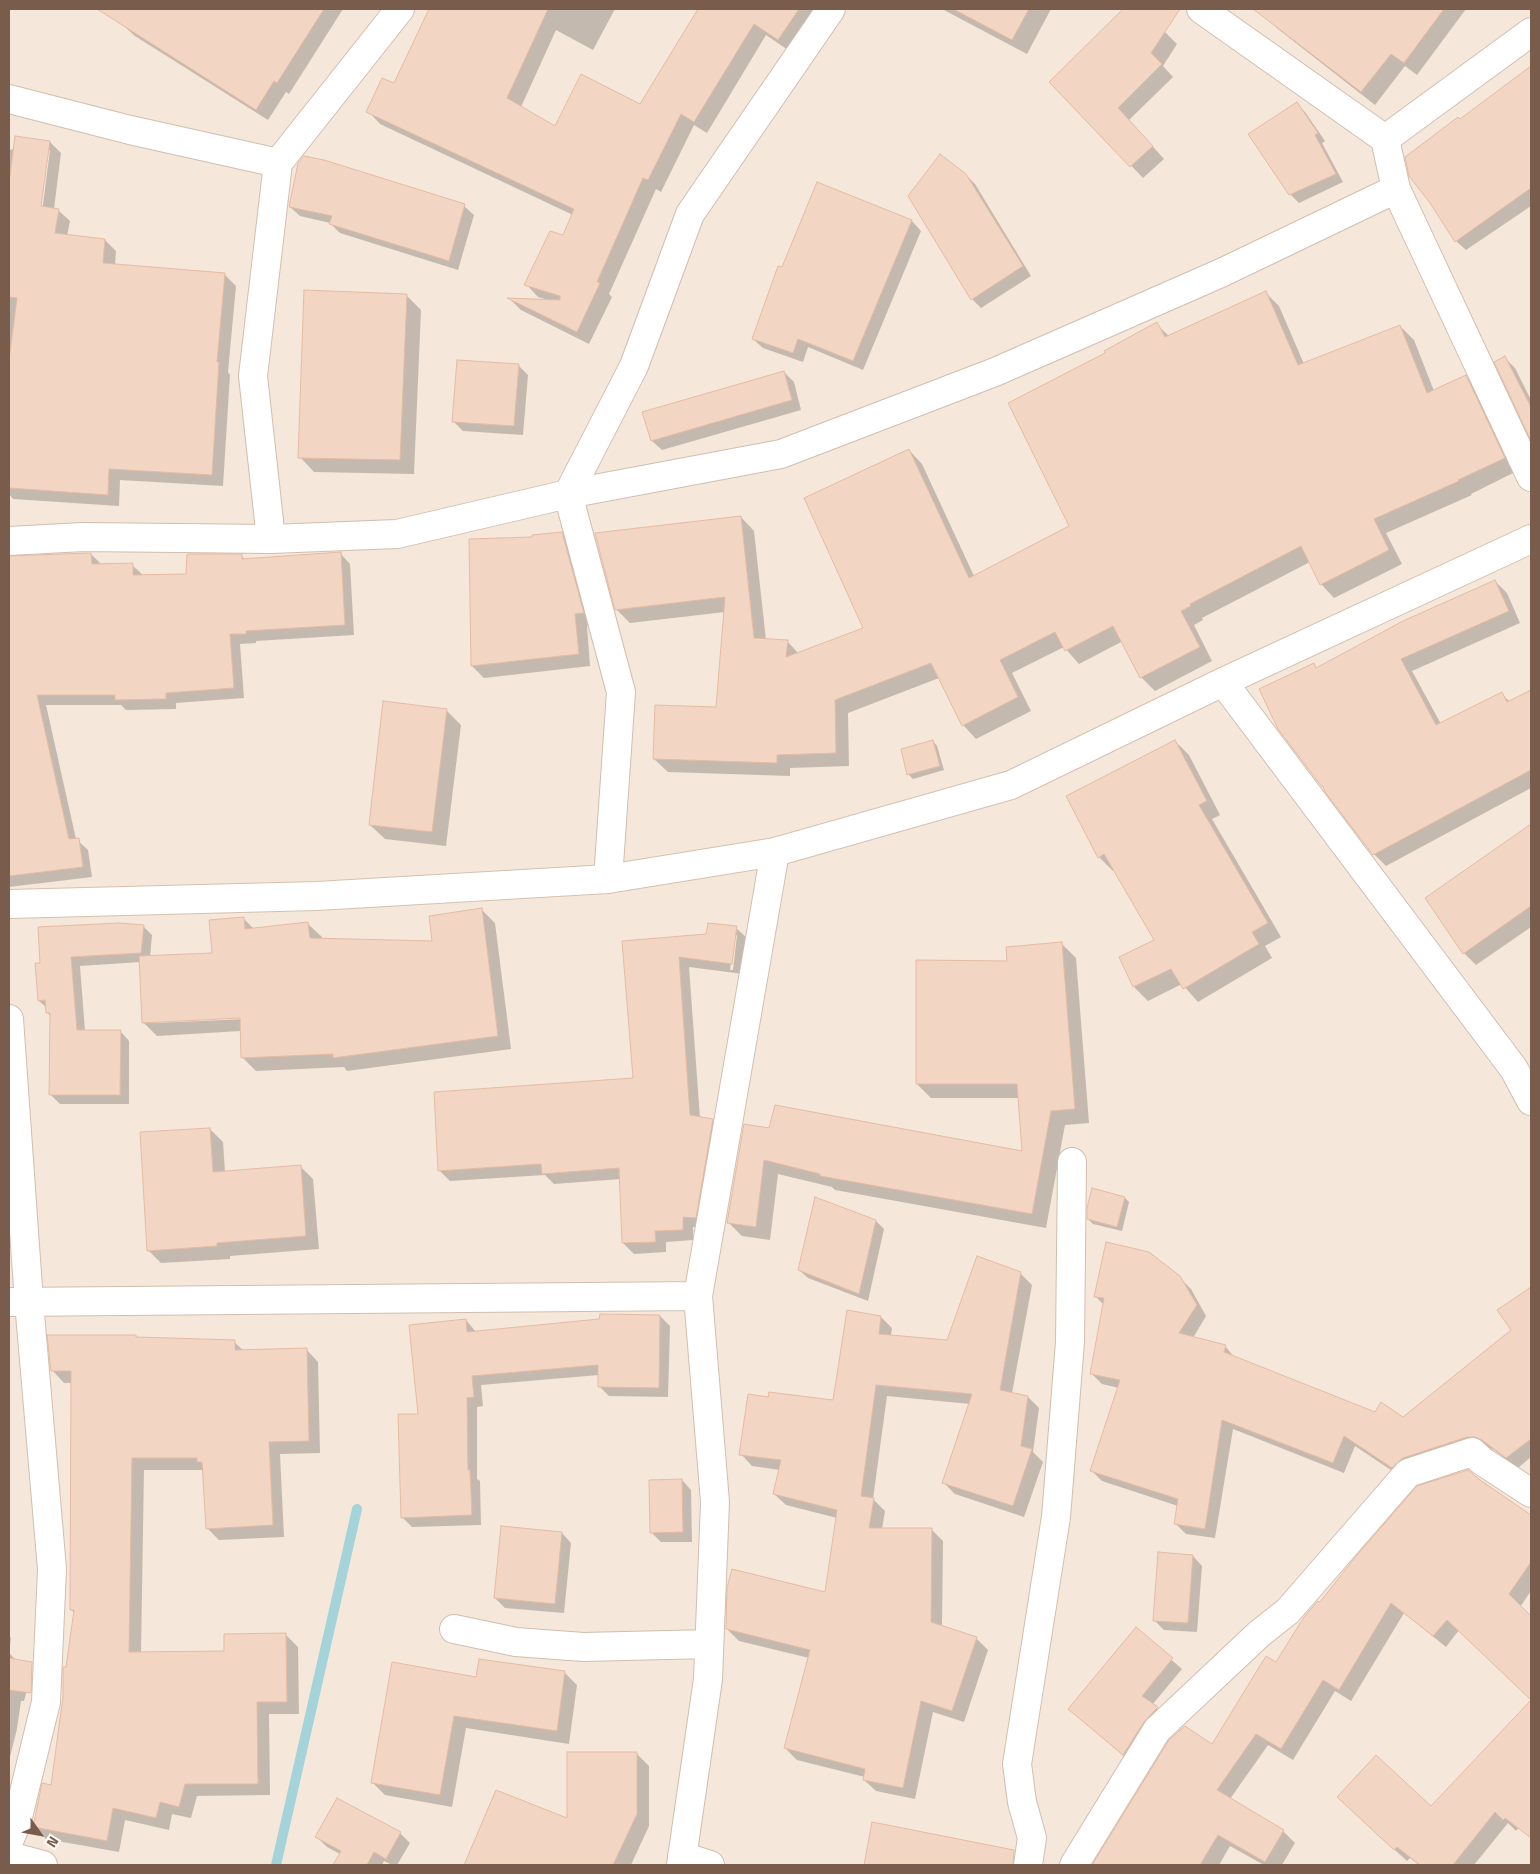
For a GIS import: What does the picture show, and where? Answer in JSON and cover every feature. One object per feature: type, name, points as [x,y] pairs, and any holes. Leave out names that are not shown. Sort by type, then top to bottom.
[{"type":"street","points":[[271,539],[254,376],[278,163],[400,9]]},
{"type":"street","points":[[608,879],[621,692],[568,494],[634,366],[690,214],[831,9]]},
{"type":"street","points":[[1202,9],[1385,139],[1396,189],[1531,477]]},
{"type":"street","points":[[1385,139],[1531,32]]},
{"type":"street","points":[[9,99],[130,130],[278,163]]},
{"type":"street","points":[[9,541],[83,537],[271,539],[397,534],[568,494],[781,454],[995,372],[1221,273],[1396,189]]},
{"type":"street","points":[[9,904],[317,896],[608,879],[775,852],[1011,785],[1223,682],[1531,539]]},
{"type":"street","points":[[1223,682],[1523,1064],[1531,1101]]},
{"type":"street","points":[[710,1865],[682,1861],[708,1679],[715,1502],[698,1296],[775,852]]},
{"type":"street","points":[[9,1019],[19,1302],[52,1569],[46,1702],[16,1825],[9,1841]]},
{"type":"street","points":[[1028,1865],[1032,1838],[1022,1802],[1017,1764],[1056,1517],[1070,1342],[1072,1162]]},
{"type":"street","points":[[19,1302],[698,1296]]},
{"type":"street","points":[[1074,1865],[1157,1730],[1259,1634],[1288,1611],[1408,1472],[1472,1452],[1482,1461],[1531,1493]]},
{"type":"street","points":[[454,1629],[516,1642],[583,1647],[709,1644]]},
{"type":"street","points":[[9,1856],[43,1865]]},
{"type":"shaded area","points":[[9,9],[1531,9],[1531,1865],[9,1865]]},
{"type":"building","points":[[97,9],[324,9],[277,83],[274,81],[256,110]]},
{"type":"building","points":[[429,9],[548,9],[507,98],[555,126],[581,74],[640,104],[698,9],[799,9],[778,40],[754,24],[694,122],[681,114],[648,180],[643,178],[597,282],[600,283],[577,332],[507,298],[560,300],[560,296],[524,285],[550,231],[563,235],[574,209],[366,112],[382,78],[394,83]]},
{"type":"building","points":[[953,9],[1029,9],[1012,40]]},
{"type":"building","points":[[1123,9],[1180,9],[1151,53],[1162,64],[1118,108],[1153,146],[1130,167],[1049,82]]},
{"type":"building","points":[[1253,9],[1444,9],[1404,63],[1391,54],[1361,92]]},
{"type":"building","points":[[1531,66],[1531,188],[1455,242],[1430,203],[1409,176],[1405,157]]},
{"type":"building","points":[[1297,102],[1318,133],[1315,135],[1336,174],[1289,195],[1248,134]]},
{"type":"building","points":[[15,136],[50,141],[41,206],[59,209],[55,233],[105,239],[103,263],[225,273],[217,362],[219,362],[212,475],[109,469],[108,495],[9,488],[9,360],[17,298],[9,297],[9,183]]},
{"type":"building","points":[[940,154],[966,174],[1023,266],[971,300],[908,196]]},
{"type":"building","points":[[304,156],[324,160],[465,204],[449,261],[329,224],[332,216],[289,207],[298,163]]},
{"type":"building","points":[[817,182],[912,220],[853,361],[798,339],[793,353],[752,339],[778,266],[782,267]]},
{"type":"building","points":[[304,290],[407,294],[400,460],[298,458]]},
{"type":"building","points":[[1266,291],[1298,365],[1400,325],[1427,393],[1466,375],[1505,458],[1374,519],[1389,550],[1320,585],[1301,546],[1190,604],[1191,606],[1181,611],[1200,647],[1140,678],[1113,626],[1065,651],[1055,632],[1000,660],[1018,697],[962,726],[931,663],[835,700],[836,753],[777,755],[777,763],[653,759],[655,705],[716,707],[725,597],[615,610],[595,533],[741,516],[754,638],[788,640],[786,657],[863,628],[804,498],[909,449],[969,578],[1069,526],[1008,403],[1105,353],[1104,351],[1157,322],[1165,337]]},
{"type":"building","points":[[1505,356],[1531,407],[1531,441],[1494,362]]},
{"type":"building","points":[[457,360],[519,364],[514,426],[452,422]]},
{"type":"building","points":[[784,371],[792,400],[651,441],[642,412]]},
{"type":"building","points":[[562,532],[584,613],[575,614],[579,654],[471,666],[469,539],[532,537],[532,535]]},
{"type":"building","points":[[341,552],[345,625],[246,631],[246,634],[230,634],[234,688],[166,693],[166,699],[115,700],[115,695],[37,695],[69,839],[79,838],[83,867],[9,876],[9,556],[91,553],[92,564],[133,563],[133,575],[186,574],[187,554],[242,554],[242,559]]},
{"type":"building","points":[[1495,580],[1509,611],[1401,659],[1436,725],[1502,692],[1507,702],[1531,690],[1531,770],[1373,855],[1325,792],[1323,786],[1278,729],[1259,689],[1314,663],[1316,668],[1403,621]]},
{"type":"building","points":[[383,701],[447,709],[432,832],[369,825]]},
{"type":"building","points":[[933,740],[940,766],[907,775],[901,749]]},
{"type":"building","points":[[1175,740],[1207,801],[1199,805],[1268,923],[1252,932],[1259,944],[1183,989],[1171,969],[1133,987],[1119,957],[1154,940],[1104,854],[1098,858],[1066,796]]},
{"type":"building","points":[[1531,824],[1531,906],[1463,954],[1425,898]]},
{"type":"building","points":[[482,908],[498,1036],[333,1058],[333,1054],[241,1058],[240,1018],[142,1023],[139,956],[212,953],[209,920],[244,917],[245,929],[308,922],[310,938],[432,941],[429,916]]},
{"type":"building","points":[[119,923],[144,925],[141,953],[71,957],[77,1030],[121,1030],[120,1095],[49,1095],[50,1013],[46,1013],[45,1000],[38,1001],[35,963],[40,963],[38,927]]},
{"type":"building","points":[[708,923],[737,926],[732,964],[679,957],[690,1115],[713,1119],[696,1218],[683,1217],[683,1230],[655,1231],[656,1242],[622,1243],[619,1168],[542,1174],[541,1164],[438,1171],[434,1092],[633,1078],[622,941],[706,934]]},
{"type":"building","points":[[1062,942],[1075,1109],[1051,1111],[1032,1214],[820,1176],[820,1174],[764,1160],[756,1227],[727,1223],[744,1124],[769,1128],[775,1105],[1022,1151],[1017,1084],[916,1084],[916,960],[1007,961],[1006,947]]},
{"type":"building","points":[[210,1128],[213,1172],[301,1165],[306,1236],[217,1243],[217,1246],[147,1251],[140,1132]]},
{"type":"building","points":[[1092,1188],[1125,1197],[1117,1227],[1087,1219],[1087,1208]]},
{"type":"building","points":[[815,1197],[876,1220],[859,1294],[798,1270]]},
{"type":"building","points":[[1106,1242],[1149,1252],[1180,1276],[1197,1305],[1179,1333],[1226,1345],[1224,1352],[1375,1412],[1381,1402],[1403,1417],[1511,1330],[1497,1310],[1531,1287],[1531,1439],[1506,1458],[1482,1440],[1475,1437],[1467,1437],[1403,1458],[1392,1468],[1344,1436],[1333,1463],[1222,1420],[1205,1529],[1174,1524],[1178,1499],[1090,1471],[1120,1380],[1090,1374],[1104,1298],[1094,1297]]},
{"type":"building","points":[[977,1256],[1021,1272],[1000,1390],[1028,1396],[1021,1446],[1032,1449],[1013,1506],[942,1483],[972,1394],[876,1385],[861,1496],[874,1498],[869,1528],[932,1528],[931,1622],[977,1637],[952,1711],[921,1701],[903,1788],[863,1780],[865,1769],[784,1748],[810,1650],[726,1629],[727,1588],[732,1569],[825,1592],[837,1510],[773,1494],[781,1460],[739,1455],[748,1394],[768,1397],[769,1392],[833,1400],[847,1310],[881,1316],[879,1334],[947,1340]]},
{"type":"building","points":[[600,1314],[660,1315],[659,1388],[598,1387],[598,1365],[472,1376],[474,1397],[467,1398],[468,1470],[470,1470],[472,1515],[401,1518],[398,1414],[418,1414],[409,1325],[466,1319],[467,1332],[599,1319]]},
{"type":"building","points":[[47,1335],[136,1335],[136,1337],[235,1340],[235,1350],[307,1348],[309,1441],[269,1442],[273,1525],[206,1529],[202,1462],[197,1462],[197,1458],[132,1458],[129,1652],[224,1651],[224,1634],[286,1633],[287,1702],[257,1702],[258,1784],[185,1784],[179,1807],[160,1802],[156,1818],[113,1808],[107,1841],[33,1827],[42,1783],[51,1785],[63,1697],[63,1667],[66,1667],[74,1610],[70,1610],[71,1371],[51,1371]]},
{"type":"building","points":[[1468,1470],[1531,1515],[1531,1562],[1509,1594],[1531,1616],[1531,1700],[1447,1620],[1433,1636],[1391,1603],[1339,1690],[1323,1680],[1281,1749],[1256,1734],[1217,1790],[1284,1830],[1265,1862],[1218,1835],[1200,1865],[1092,1865],[1169,1740],[1185,1726],[1212,1744],[1266,1656],[1276,1662],[1304,1617],[1318,1601],[1320,1602],[1357,1555],[1417,1486]]},
{"type":"building","points":[[682,1479],[683,1532],[650,1533],[649,1480]]},
{"type":"building","points":[[501,1526],[562,1532],[555,1604],[494,1598]]},
{"type":"building","points":[[1158,1552],[1193,1555],[1188,1623],[1153,1621]]},
{"type":"building","points":[[1136,1627],[1173,1658],[1142,1696],[1158,1707],[1144,1722],[1123,1755],[1068,1709]]},
{"type":"building","points":[[9,1658],[32,1662],[31,1693],[9,1690]]},
{"type":"building","points":[[479,1659],[565,1671],[557,1731],[454,1716],[440,1795],[371,1783],[392,1662],[476,1677]]},
{"type":"building","points":[[1531,1700],[1531,1838],[1505,1818],[1503,1820],[1495,1812],[1453,1865],[1420,1865],[1397,1847],[1394,1850],[1337,1797],[1376,1755],[1431,1806]]},
{"type":"building","points":[[567,1752],[637,1752],[637,1814],[613,1865],[464,1865],[496,1790],[567,1818]]},
{"type":"building","points":[[337,1798],[401,1832],[386,1859],[374,1852],[367,1865],[333,1865],[341,1851],[315,1837]]},
{"type":"building","points":[[872,1822],[1014,1850],[1013,1865],[864,1865]]},
{"type":"waterway","points":[[276,1865],[357,1509]]}]
